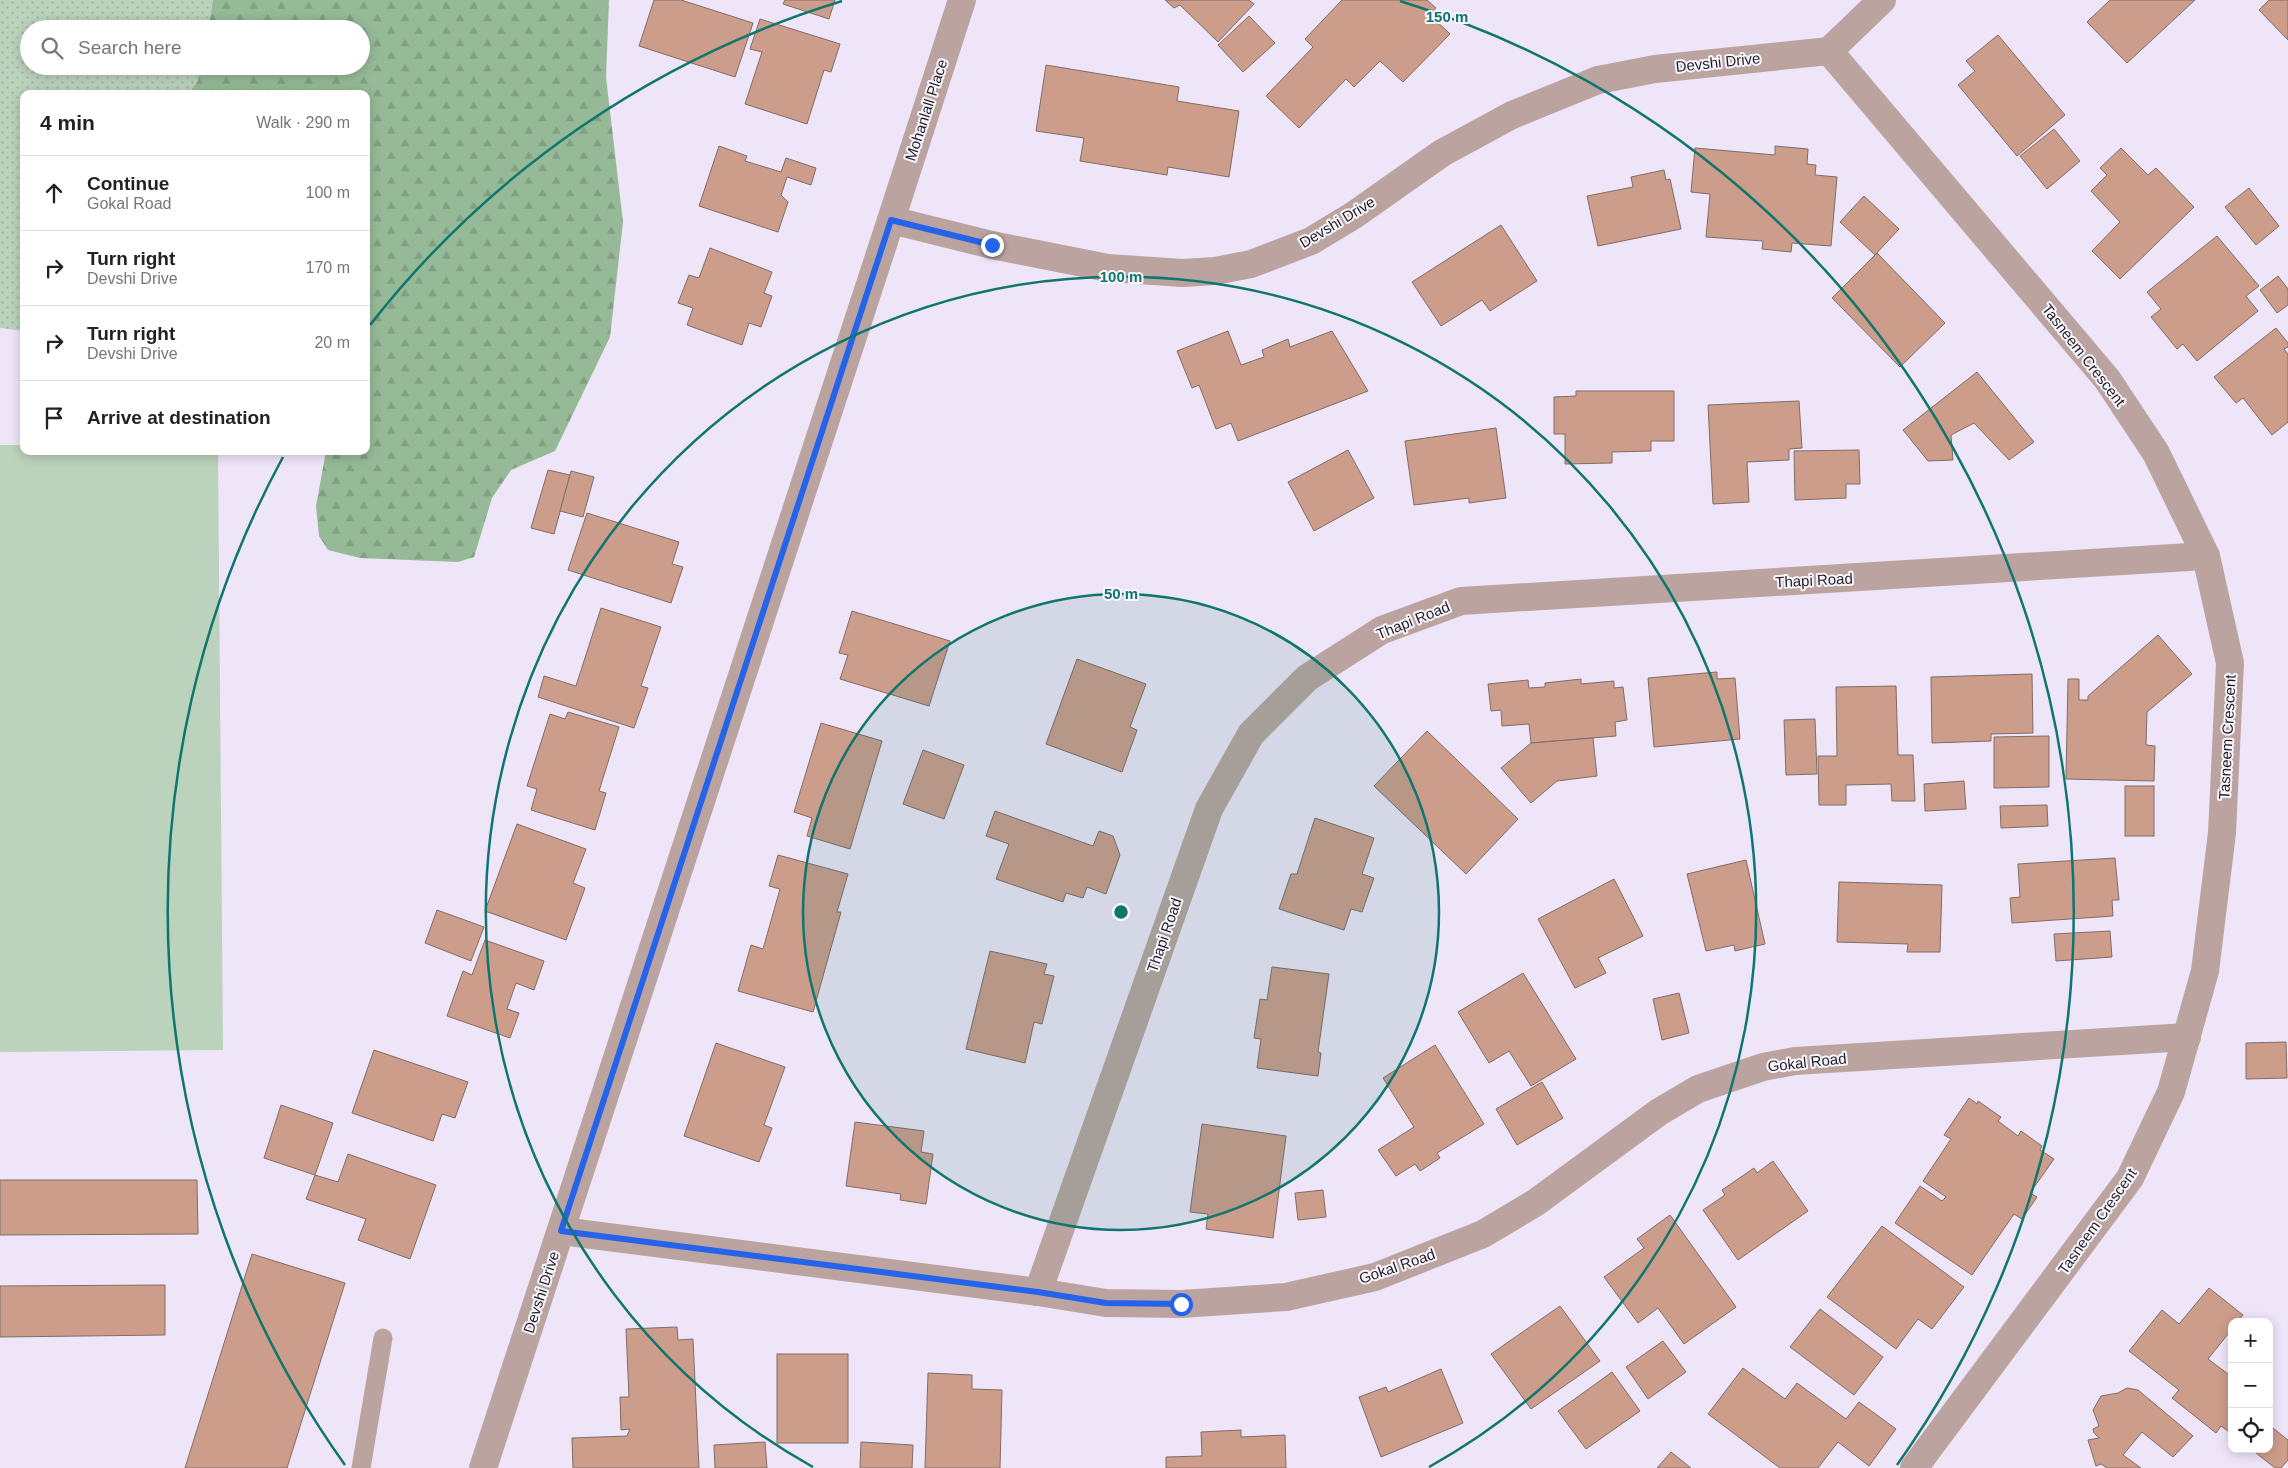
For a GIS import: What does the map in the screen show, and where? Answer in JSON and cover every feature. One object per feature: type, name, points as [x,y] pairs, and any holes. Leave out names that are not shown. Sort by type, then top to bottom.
[{"type":"street","name":"Mohanlall Place","points":[[891,220],[962,0]]},
{"type":"street","points":[[1829,51],[1882,0]]},
{"type":"street","name":"Devshi Drive","points":[[483,1468],[891,220],[992,245],[1108,268],[1182,273],[1215,271],[1251,264],[1312,241],[1354,215],[1442,153],[1512,115],[1598,80],[1655,69],[1829,51]]},
{"type":"street","name":"Tasneem Crescent","points":[[1829,51],[2108,379],[2156,453],[2206,556],[2230,663],[2222,833],[2205,972],[2171,1092],[2130,1178],[1914,1468]]},
{"type":"street","name":"Thapi Road","points":[[1038,1292],[1209,809],[1251,734],[1307,678],[1382,630],[1461,601],[2206,556]]},
{"type":"street","name":"Gokal Road","points":[[561,1231],[1038,1292],[1106,1303],[1181,1304],[1286,1297],[1375,1277],[1484,1234],[1535,1203],[1658,1112],[1698,1089],[1763,1066],[1796,1061],[2187,1037]]},
{"type":"lane","points":[[361,1468],[383,1338]]},
{"type":"green space","points":[[0,0],[213,0],[210,20],[20,20],[20,75],[199,75],[198,81],[191,90],[20,90],[20,330],[0,328]]},
{"type":"green space","points":[[213,0],[609,0],[606,77],[623,222],[610,337],[555,451],[511,470],[492,498],[474,557],[458,562],[360,558],[328,550],[319,536],[316,506],[325,455],[370,455],[370,90],[191,90],[198,81],[199,75],[370,75],[370,20],[210,20]]},
{"type":"green space","points":[[0,445],[20,445],[20,455],[218,455],[223,1050],[0,1052]]},
{"type":"building","points":[[654,0],[681,0],[753,23],[735,77],[639,46]]},
{"type":"building","points":[[785,0],[835,0],[829,19],[783,4]]},
{"type":"building","points":[[1165,0],[1249,0],[1254,4],[1218,42],[1180,5],[1174,8]]},
{"type":"building","points":[[1342,0],[1427,0],[1436,8],[1429,14],[1450,34],[1403,82],[1380,61],[1354,87],[1346,79],[1299,128],[1266,96],[1313,47],[1305,39]]},
{"type":"building","points":[[2110,0],[2195,0],[2127,63],[2087,22]]},
{"type":"building","points":[[2269,0],[2288,0],[2288,40],[2259,10]]},
{"type":"building","points":[[1249,16],[1275,43],[1243,72],[1218,45]]},
{"type":"building","points":[[760,19],[840,44],[831,72],[824,70],[807,124],[745,104],[762,52],[750,49]]},
{"type":"building","points":[[1998,35],[2065,115],[2017,156],[1958,85],[1975,71],[1966,61]]},
{"type":"building","points":[[1046,65],[1179,87],[1177,101],[1239,111],[1229,177],[1168,167],[1167,175],[1080,161],[1084,138],[1036,131]]},
{"type":"building","points":[[2054,129],[2080,161],[2047,189],[2020,156]]},
{"type":"building","points":[[719,146],[747,156],[745,161],[781,172],[786,158],[816,168],[811,185],[787,177],[781,195],[788,202],[778,232],[699,206]]},
{"type":"building","points":[[1775,146],[1808,149],[1807,164],[1816,165],[1815,175],[1837,177],[1831,246],[1792,243],[1791,252],[1762,249],[1763,241],[1706,237],[1710,194],[1691,192],[1695,148],[1775,155]]},
{"type":"building","points":[[2121,148],[2148,175],[2156,168],[2194,207],[2120,279],[2092,251],[2120,222],[2091,191],[2107,175],[2100,168]]},
{"type":"building","points":[[1664,170],[1666,180],[1670,179],[1681,229],[1598,246],[1587,196],[1633,187],[1631,177]]},
{"type":"building","points":[[2249,188],[2279,226],[2256,245],[2225,207]]},
{"type":"building","points":[[1864,196],[1899,229],[1875,255],[1840,222]]},
{"type":"building","points":[[1501,225],[1537,281],[1490,311],[1482,300],[1441,326],[1412,282]]},
{"type":"building","points":[[2217,236],[2259,286],[2246,296],[2258,311],[2197,361],[2183,344],[2177,349],[2151,317],[2161,309],[2147,292]]},
{"type":"building","points":[[710,248],[772,272],[764,293],[772,296],[761,327],[749,323],[742,345],[687,325],[693,308],[678,303],[689,275],[699,278]]},
{"type":"building","points":[[1877,253],[1945,323],[1900,367],[1832,298]]},
{"type":"building","points":[[2278,276],[2288,289],[2288,305],[2277,313],[2260,290]]},
{"type":"building","points":[[2276,328],[2288,343],[2288,347],[2284,349],[2288,354],[2288,422],[2272,435],[2243,398],[2236,403],[2214,377]]},
{"type":"building","points":[[1228,331],[1241,365],[1264,357],[1262,350],[1288,339],[1290,347],[1332,331],[1368,391],[1238,441],[1231,423],[1216,429],[1199,385],[1192,388],[1177,351]]},
{"type":"building","points":[[1977,372],[2034,442],[2009,460],[1974,423],[1951,435],[1953,460],[1928,461],[1903,430]]},
{"type":"building","points":[[1576,391],[1674,391],[1674,441],[1651,441],[1651,451],[1612,452],[1612,463],[1565,464],[1565,434],[1554,434],[1554,397],[1576,396]]},
{"type":"building","points":[[1799,401],[1802,448],[1789,449],[1789,460],[1747,462],[1749,502],[1713,504],[1708,405]]},
{"type":"building","points":[[1496,428],[1506,498],[1469,503],[1469,498],[1414,505],[1405,441]]},
{"type":"building","points":[[1348,450],[1374,498],[1314,531],[1288,482]]},
{"type":"building","points":[[1859,450],[1860,484],[1846,484],[1846,498],[1795,500],[1794,451]]},
{"type":"building","points":[[548,470],[570,475],[554,534],[531,528]]},
{"type":"building","points":[[571,471],[594,477],[583,517],[560,511]]},
{"type":"building","points":[[587,513],[679,542],[672,564],[683,567],[671,603],[568,570]]},
{"type":"building","points":[[601,608],[661,627],[641,686],[648,688],[634,728],[538,697],[544,676],[576,686]]},
{"type":"building","points":[[852,611],[950,641],[929,706],[840,679],[848,655],[839,653]]},
{"type":"building","points":[[2158,635],[2192,674],[2147,712],[2146,745],[2155,746],[2154,781],[2066,779],[2068,679],[2079,679],[2079,700],[2088,700],[2088,696]]},
{"type":"building","points":[[1077,659],[1146,684],[1130,727],[1137,730],[1122,772],[1046,744]]},
{"type":"building","points":[[1717,672],[1717,679],[1735,678],[1740,739],[1654,747],[1648,678]]},
{"type":"building","points":[[2032,674],[2033,733],[1991,734],[1991,741],[1932,743],[1931,677]]},
{"type":"building","points":[[1581,679],[1581,684],[1614,681],[1614,688],[1623,687],[1627,720],[1615,722],[1616,736],[1531,743],[1529,724],[1502,726],[1501,710],[1491,711],[1488,684],[1528,680],[1529,688],[1545,687],[1545,683]]},
{"type":"building","points":[[1896,686],[1898,755],[1913,755],[1915,801],[1892,801],[1891,784],[1846,785],[1846,805],[1819,805],[1818,756],[1837,756],[1836,687]]},
{"type":"building","points":[[568,712],[619,727],[599,791],[606,793],[595,830],[531,810],[537,789],[527,786],[550,714],[565,719]]},
{"type":"building","points":[[1815,719],[1817,774],[1786,775],[1784,720]]},
{"type":"building","points":[[821,723],[882,741],[850,849],[807,836],[812,818],[794,812]]},
{"type":"building","points":[[1427,731],[1518,819],[1466,874],[1374,786]]},
{"type":"building","points":[[2049,736],[2049,787],[1994,788],[1994,737]]},
{"type":"building","points":[[1593,738],[1597,776],[1557,781],[1531,803],[1501,768],[1531,743]]},
{"type":"building","points":[[923,750],[964,765],[944,819],[903,804]]},
{"type":"building","points":[[1964,781],[1966,809],[1925,811],[1924,784]]},
{"type":"building","points":[[2125,786],[2154,786],[2154,836],[2125,836]]},
{"type":"building","points":[[2047,805],[2048,826],[2001,828],[2000,806]]},
{"type":"building","points":[[995,811],[1093,846],[1099,831],[1113,836],[1120,855],[1106,894],[1087,887],[1083,898],[1066,893],[1063,902],[996,879],[1009,844],[986,836]]},
{"type":"building","points":[[1315,818],[1374,838],[1362,874],[1374,878],[1362,912],[1351,909],[1344,930],[1279,909],[1291,874],[1297,874]]},
{"type":"building","points":[[517,824],[586,849],[573,883],[585,888],[566,940],[485,911]]},
{"type":"building","points":[[778,855],[848,874],[837,912],[841,912],[813,1012],[738,991],[751,945],[763,949],[780,889],[769,886]]},
{"type":"building","points":[[2115,858],[2119,900],[2112,900],[2113,916],[2012,923],[2010,898],[2020,897],[2018,864]]},
{"type":"building","points":[[1746,860],[1765,944],[1735,951],[1734,945],[1706,951],[1687,874]]},
{"type":"building","points":[[1614,879],[1643,936],[1598,958],[1606,973],[1575,988],[1538,919]]},
{"type":"building","points":[[1839,882],[1942,885],[1940,952],[1907,952],[1908,944],[1837,942]]},
{"type":"building","points":[[437,910],[484,927],[471,961],[425,943]]},
{"type":"building","points":[[2110,931],[2112,957],[2056,961],[2054,934]]},
{"type":"building","points":[[485,940],[544,961],[534,990],[516,983],[507,1009],[519,1013],[510,1038],[447,1016],[463,971],[472,975]]},
{"type":"building","points":[[990,951],[1047,964],[1044,974],[1054,976],[1042,1024],[1034,1022],[1025,1063],[966,1049]]},
{"type":"building","points":[[1272,967],[1329,974],[1318,1052],[1321,1053],[1318,1076],[1257,1068],[1261,1039],[1254,1038],[1260,999],[1267,1000]]},
{"type":"building","points":[[1523,973],[1576,1059],[1531,1086],[1509,1051],[1489,1063],[1458,1012]]},
{"type":"building","points":[[1679,993],[1689,1033],[1662,1040],[1653,999]]},
{"type":"building","points":[[2286,1042],[2287,1078],[2246,1079],[2246,1043]]},
{"type":"building","points":[[716,1043],[785,1067],[764,1125],[772,1128],[759,1162],[684,1136]]},
{"type":"building","points":[[1435,1045],[1484,1124],[1437,1153],[1440,1158],[1420,1171],[1415,1164],[1396,1176],[1378,1150],[1414,1127],[1383,1078]]},
{"type":"building","points":[[374,1050],[468,1082],[455,1118],[442,1114],[433,1141],[352,1113]]},
{"type":"building","points":[[1542,1082],[1563,1118],[1517,1145],[1496,1109]]},
{"type":"building","points":[[1969,1098],[1977,1104],[1978,1101],[2001,1117],[1998,1121],[2018,1136],[2021,1131],[2042,1146],[2040,1150],[2054,1159],[2030,1193],[2037,1197],[2022,1219],[2014,1214],[1972,1275],[1895,1223],[1920,1186],[1942,1201],[1946,1197],[1923,1181],[1951,1139],[1944,1135]]},
{"type":"building","points":[[281,1105],[333,1123],[315,1175],[264,1158]]},
{"type":"building","points":[[855,1122],[924,1131],[921,1152],[933,1154],[926,1204],[900,1200],[901,1194],[846,1186]]},
{"type":"building","points":[[1202,1124],[1286,1136],[1273,1238],[1206,1229],[1208,1214],[1190,1212]]},
{"type":"building","points":[[348,1154],[436,1185],[410,1259],[358,1240],[366,1219],[306,1199],[315,1175],[338,1182]]},
{"type":"building","points":[[1773,1161],[1808,1211],[1738,1260],[1703,1210],[1725,1195],[1722,1190],[1754,1168],[1757,1173]]},
{"type":"building","points":[[0,1180],[197,1180],[198,1234],[0,1235]]},
{"type":"building","points":[[1323,1190],[1326,1217],[1298,1220],[1295,1193]]},
{"type":"building","points":[[1670,1215],[1736,1307],[1684,1344],[1658,1308],[1638,1323],[1604,1277],[1644,1248],[1637,1239]]},
{"type":"building","points":[[1882,1226],[1964,1287],[1932,1329],[1918,1319],[1896,1349],[1827,1297]]},
{"type":"building","points":[[252,1254],[345,1283],[287,1468],[185,1468]]},
{"type":"building","points":[[165,1285],[165,1335],[0,1337],[0,1286]]},
{"type":"building","points":[[2209,1288],[2243,1315],[2240,1318],[2228,1318],[2228,1334],[2208,1359],[2228,1374],[2228,1431],[2221,1426],[2216,1433],[2172,1398],[2179,1390],[2129,1351],[2162,1310],[2179,1324]]},
{"type":"building","points":[[1560,1306],[1600,1361],[1531,1409],[1491,1354]]},
{"type":"building","points":[[1820,1309],[1883,1357],[1854,1395],[1790,1347]]},
{"type":"building","points":[[677,1327],[678,1340],[693,1339],[699,1468],[573,1468],[572,1438],[627,1436],[630,1429],[621,1430],[620,1397],[629,1397],[626,1329]]},
{"type":"building","points":[[1663,1341],[1686,1372],[1648,1399],[1626,1367]]},
{"type":"building","points":[[777,1354],[848,1354],[848,1443],[777,1443]]},
{"type":"building","points":[[1743,1368],[1785,1399],[1797,1383],[1846,1419],[1859,1402],[1896,1429],[1869,1466],[1838,1442],[1818,1468],[1780,1468],[1708,1414]]},
{"type":"building","points":[[1441,1369],[1463,1423],[1381,1457],[1359,1397],[1386,1387],[1388,1392]]},
{"type":"building","points":[[1612,1372],[1640,1411],[1586,1449],[1558,1411]]},
{"type":"building","points":[[928,1373],[972,1375],[972,1389],[1002,1390],[1000,1468],[925,1468]]},
{"type":"building","points":[[2127,1388],[2138,1390],[2193,1436],[2173,1457],[2142,1432],[2123,1455],[2141,1468],[2107,1468],[2101,1464],[2096,1466],[2088,1440],[2099,1438],[2093,1429],[2099,1426],[2093,1410],[2101,1396],[2118,1393]]},
{"type":"building","points":[[2273,1428],[2288,1440],[2288,1460],[2281,1468],[2275,1468],[2256,1453],[2273,1453]]},
{"type":"building","points":[[1241,1430],[1241,1437],[1285,1435],[1286,1468],[1166,1468],[1166,1457],[1202,1456],[1201,1432]]},
{"type":"building","points":[[765,1442],[767,1468],[715,1468],[714,1445]]},
{"type":"building","points":[[861,1442],[913,1445],[912,1468],[860,1468]]},
{"type":"building","points":[[1671,1452],[1691,1468],[1657,1468]]},
{"type":"route","points":[[992,245],[891,220],[561,1231],[1038,1292],[1106,1303],[1181,1304]]}]
